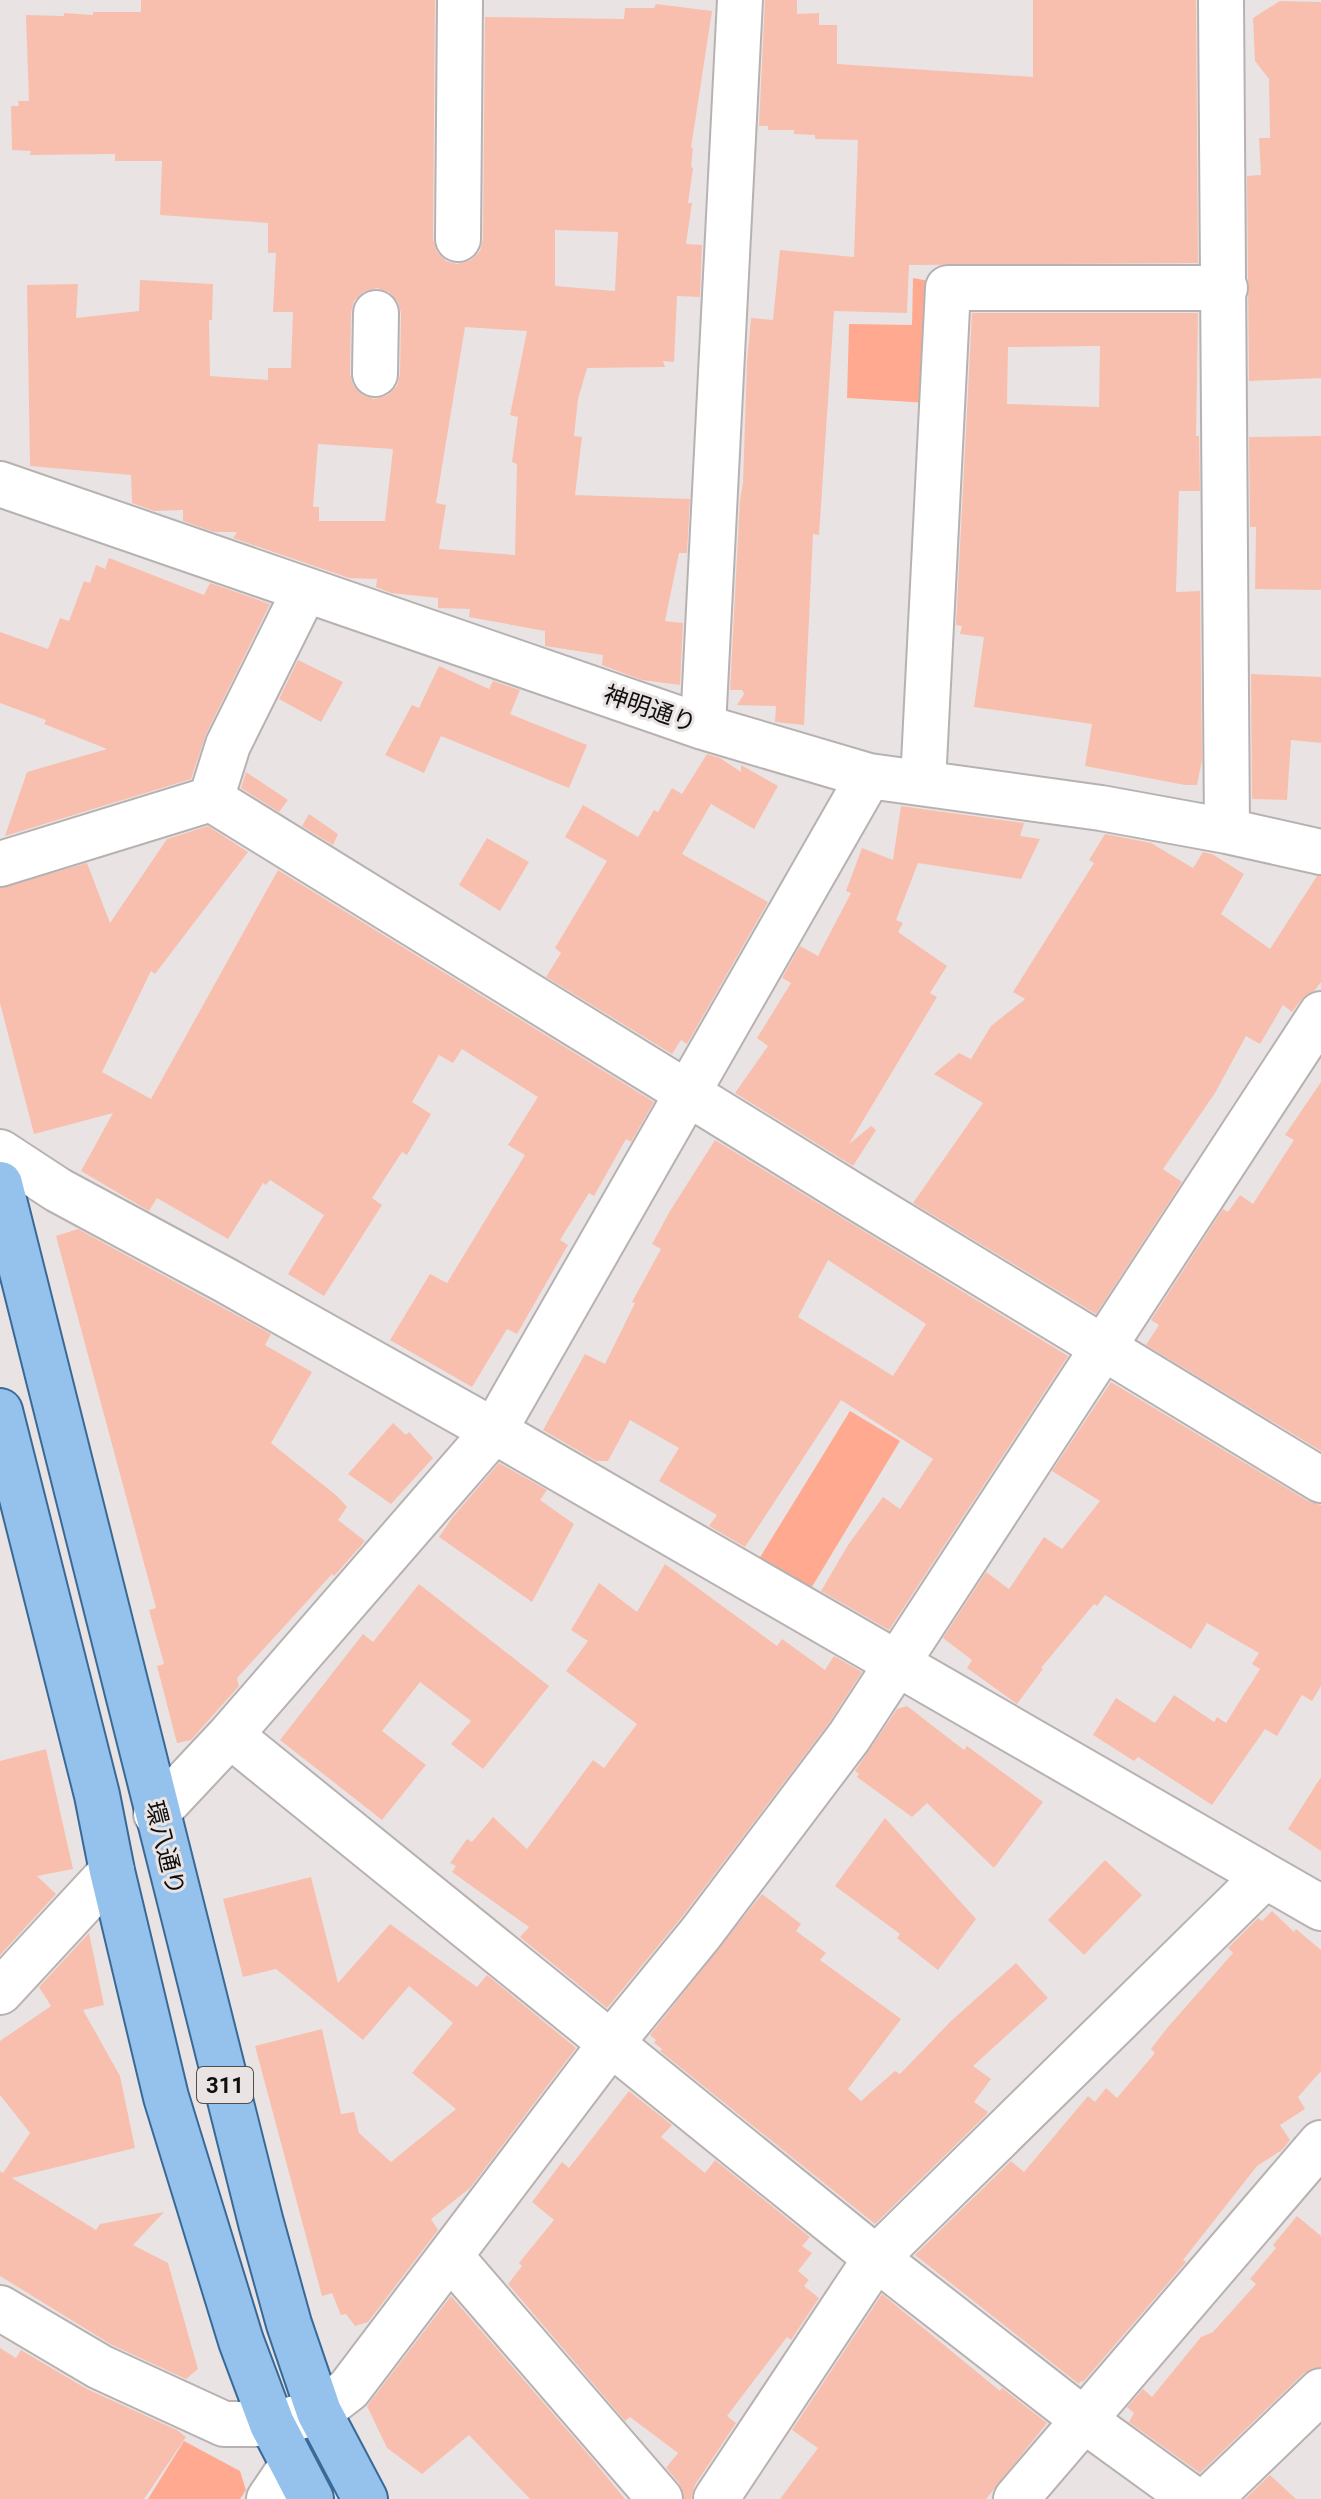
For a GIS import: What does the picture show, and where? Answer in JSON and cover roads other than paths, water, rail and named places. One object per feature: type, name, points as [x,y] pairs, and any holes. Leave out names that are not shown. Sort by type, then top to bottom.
[{"type":"main road","name":"環八通り","points":[[0,1184],[156,1814],[289,2324],[319,2412],[365,2499]]},
{"type":"main road","name":"311","points":[[0,1411],[7,1462],[97,1795],[166,2097],[241,2341],[272,2424],[291,2488]]},
{"type":"street","points":[[458,239],[460,0]]},
{"type":"street","points":[[703,727],[740,0]]},
{"type":"street","points":[[1221,0],[1227,831]]},
{"type":"street","points":[[923,783],[948,288],[1225,288]]},
{"type":"street","points":[[375,374],[376,313]]},
{"type":"street","name":"神明通り","points":[[0,484],[703,727],[869,776],[1101,808],[1321,852]]},
{"type":"street","points":[[211,799],[228,745],[305,590]]},
{"type":"street","points":[[156,1814],[230,1735],[494,1431],[869,776]]},
{"type":"street","points":[[0,864],[211,799],[1321,1480]]},
{"type":"street","points":[[0,2308],[100,2367],[224,2424],[272,2424],[319,2412],[349,2389],[612,2042],[701,1933],[849,1737],[1321,1014]]},
{"type":"street","points":[[0,1152],[58,1190],[494,1431],[1321,1908]]},
{"type":"street","points":[[230,1735],[876,2258],[1084,2420],[1193,2499]]},
{"type":"street","points":[[0,1992],[112,1871]]},
{"type":"street","points":[[716,2499],[876,2258],[1265,1876]]},
{"type":"street","points":[[1016,2499],[1321,2143]]},
{"type":"street","points":[[450,2256],[660,2499]]},
{"type":"street","points":[[1209,2499],[1321,2391]]}]
